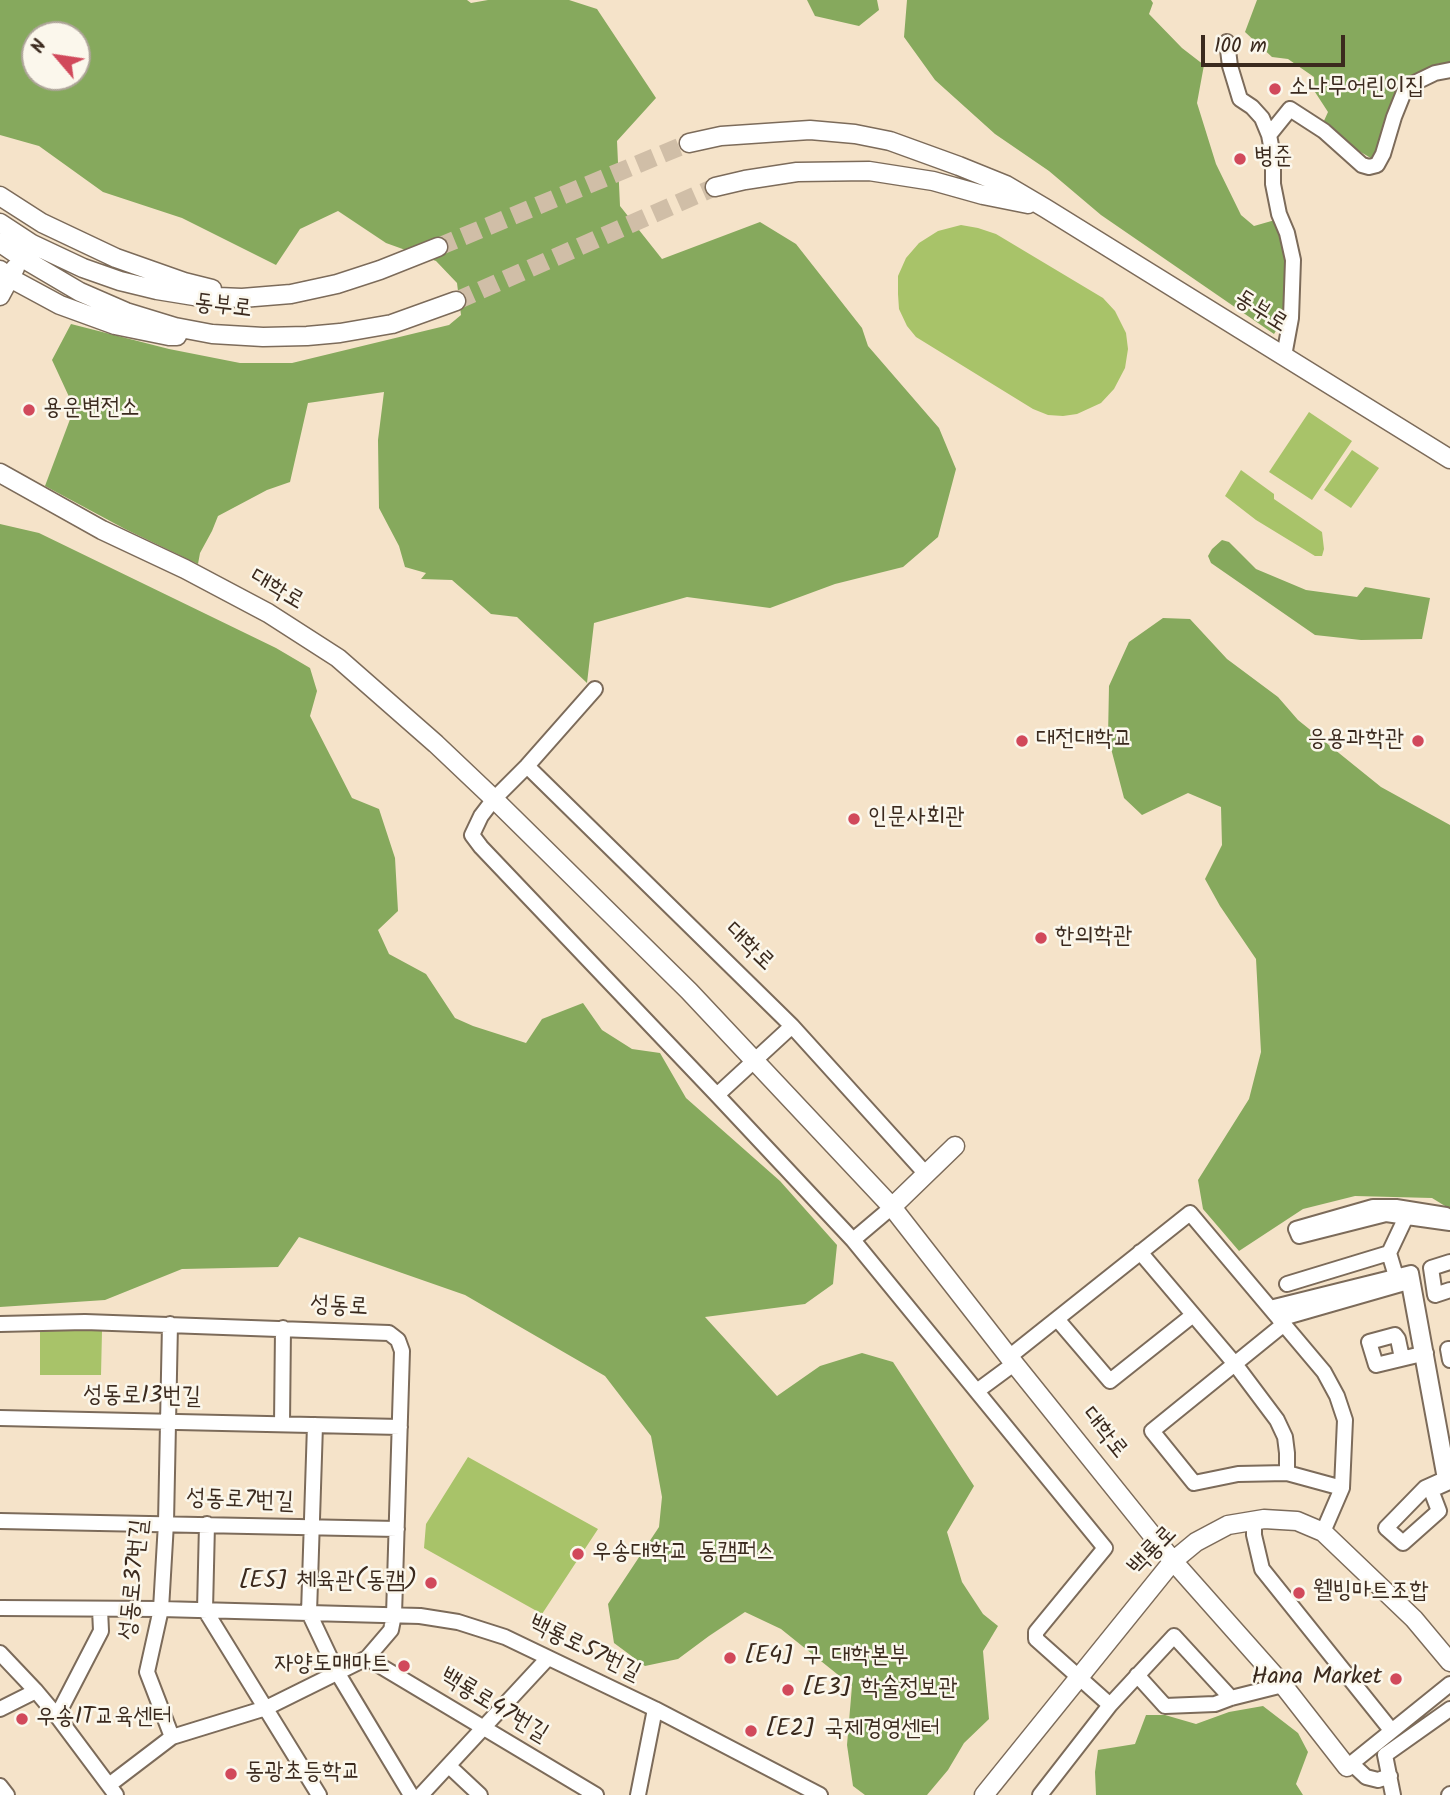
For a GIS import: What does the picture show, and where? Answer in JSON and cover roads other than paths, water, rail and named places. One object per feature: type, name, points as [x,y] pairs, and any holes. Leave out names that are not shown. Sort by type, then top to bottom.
[{"type":"main road","name":"동부로","points":[[689,143],[721,136],[765,132],[810,130],[855,134],[890,141],[1006,185],[1450,459]]},
{"type":"main road","points":[[715,187],[797,172],[869,172],[933,181],[1045,208]]},
{"type":"main road","points":[[0,196],[40,226],[116,258],[184,282],[242,298]]},
{"type":"main road","name":"동부로","points":[[0,223],[32,244],[83,268],[120,281],[194,296],[242,298],[290,294],[337,284],[438,247]]},
{"type":"main road","name":"동부로","points":[[0,243],[80,292],[126,313],[212,334],[307,337],[340,333],[392,324],[456,301]]},
{"type":"main road","points":[[0,296],[9,270],[60,305],[115,326],[169,336],[212,334]]},
{"type":"main road","name":"대학로","points":[[0,473],[102,530],[185,569],[268,613],[338,658],[494,799],[689,990],[892,1207],[1173,1561],[1283,1685],[1349,1765]]},
{"type":"main road","points":[[892,1207],[955,1146]]},
{"type":"main road","name":"백룡로","points":[[989,1793],[1173,1561],[1196,1542],[1228,1525],[1264,1519],[1297,1521],[1323,1532],[1414,1619],[1450,1662]]},
{"type":"street","points":[[1227,42],[1230,66],[1240,99],[1262,118],[1269,135],[1273,156],[1273,184],[1293,260],[1291,318],[1284,356]]},
{"type":"street","points":[[1269,135],[1290,109],[1324,131],[1362,165],[1369,167],[1377,164],[1382,155],[1406,87],[1436,73],[1450,70]]},
{"type":"street","points":[[595,689],[481,816],[472,835],[481,847],[853,1240],[977,1391],[1057,1320],[1189,1213],[1324,1372],[1337,1396],[1345,1420],[1342,1488],[1323,1532]]},
{"type":"street","name":"대학로","points":[[527,766],[792,1026],[926,1174]]},
{"type":"street","points":[[717,1095],[792,1026]]},
{"type":"street","points":[[853,1240],[892,1207]]},
{"type":"street","points":[[1450,1218],[1446,1215],[1396,1207],[1373,1207],[1296,1229],[1299,1236],[1386,1214],[1450,1223]]},
{"type":"street","points":[[1397,1280],[1389,1253],[1406,1217]]},
{"type":"street","points":[[1140,1252],[1235,1364],[1277,1420],[1285,1437],[1287,1473]]},
{"type":"street","points":[[1287,1284],[1389,1253]]},
{"type":"street","points":[[1450,1262],[1431,1268],[1435,1295],[1450,1290]]},
{"type":"street","points":[[1342,1488],[1287,1473],[1238,1474],[1194,1483],[1152,1431],[1235,1364],[1278,1317],[1397,1280],[1408,1282],[1424,1353],[1449,1482],[1431,1490],[1444,1513],[1403,1543],[1386,1528],[1425,1488],[1445,1479],[1424,1353]]},
{"type":"street","points":[[1057,1320],[1110,1381],[1193,1315]]},
{"type":"street","name":"성동로","points":[[0,1324],[87,1322],[389,1333],[398,1340],[401,1351],[394,1615]]},
{"type":"street","name":"성동로37번길","points":[[170,1324],[166,1523],[161,1609],[147,1672],[172,1737]]},
{"type":"street","points":[[282,1424],[283,1328]]},
{"type":"street","points":[[1450,1349],[1450,1360]]},
{"type":"street","points":[[1402,1358],[1424,1353]]},
{"type":"street","name":"백룡로","points":[[977,1391],[1105,1548],[1036,1632],[1036,1639],[1079,1677]]},
{"type":"street","name":"성동로13번길","points":[[0,1418],[400,1427]]},
{"type":"street","name":"성동로7번길","points":[[312,1527],[315,1425]]},
{"type":"street","name":"성동로7번길","points":[[0,1521],[397,1529]]},
{"type":"street","points":[[1254,1521],[1254,1535],[1262,1569],[1391,1730]]},
{"type":"street","points":[[207,1524],[205,1610],[318,1795]]},
{"type":"street","points":[[312,1527],[309,1613],[337,1672],[411,1795]]},
{"type":"street","name":"백룡로57번길","points":[[0,1608],[394,1615],[458,1622],[505,1637],[655,1709],[812,1793]]},
{"type":"street","points":[[57,1716],[101,1631],[100,1609]]},
{"type":"street","points":[[0,1654],[57,1716],[113,1790],[172,1737],[266,1708],[367,1658],[391,1630],[394,1615]]},
{"type":"street","points":[[1040,1795],[1110,1705],[1174,1636],[1231,1698]]},
{"type":"street","name":"백룡로47번길","points":[[367,1658],[596,1795]]},
{"type":"street","points":[[421,1795],[548,1658]]},
{"type":"street","points":[[1137,1675],[1165,1706],[1215,1704],[1283,1685]]},
{"type":"street","points":[[1079,1677],[1110,1705]]},
{"type":"street","points":[[1390,1776],[1378,1780],[1366,1777],[1349,1765],[1450,1684]]},
{"type":"street","points":[[0,1709],[36,1691]]},
{"type":"street","points":[[638,1795],[655,1709]]},
{"type":"street","points":[[1393,1795],[1385,1755],[1450,1709]]},
{"type":"street","points":[[449,1766],[480,1795]]},
{"type":"street","points":[[0,1786],[7,1795]]},
{"type":"tunnel","points":[[438,247],[689,143]]},
{"type":"tunnel","points":[[456,301],[715,187]]},
{"type":"place","name":"소나무어린이집","points":[[1275,89]]},
{"type":"place","name":"병준","points":[[1240,159]]},
{"type":"place","name":"용운변전소","points":[[29,410]]},
{"type":"place","name":"대전대학교","points":[[1022,741]]},
{"type":"place","name":"응용과학관","points":[[1418,741]]},
{"type":"place","name":"인문사회관","points":[[854,819]]},
{"type":"place","name":"한의학관","points":[[1041,938]]},
{"type":"place","name":"우송대학교 동캠퍼스","points":[[578,1554]]},
{"type":"place","name":"[E5] 체육관(동캠)","points":[[431,1583]]},
{"type":"place","name":"웰빙마트조합","points":[[1299,1593]]},
{"type":"place","name":"[E4] 구 대학본부","points":[[730,1658]]},
{"type":"place","name":"자양도매마트","points":[[404,1666]]},
{"type":"place","name":"Hana Market","points":[[1396,1679]]},
{"type":"place","name":"[E3] 학술정보관","points":[[788,1690]]},
{"type":"place","name":"우송IT교육센터","points":[[22,1719]]},
{"type":"place","name":"[E2] 국제경영센터","points":[[751,1731]]},
{"type":"place","name":"동광초등학교","points":[[231,1774]]}]
